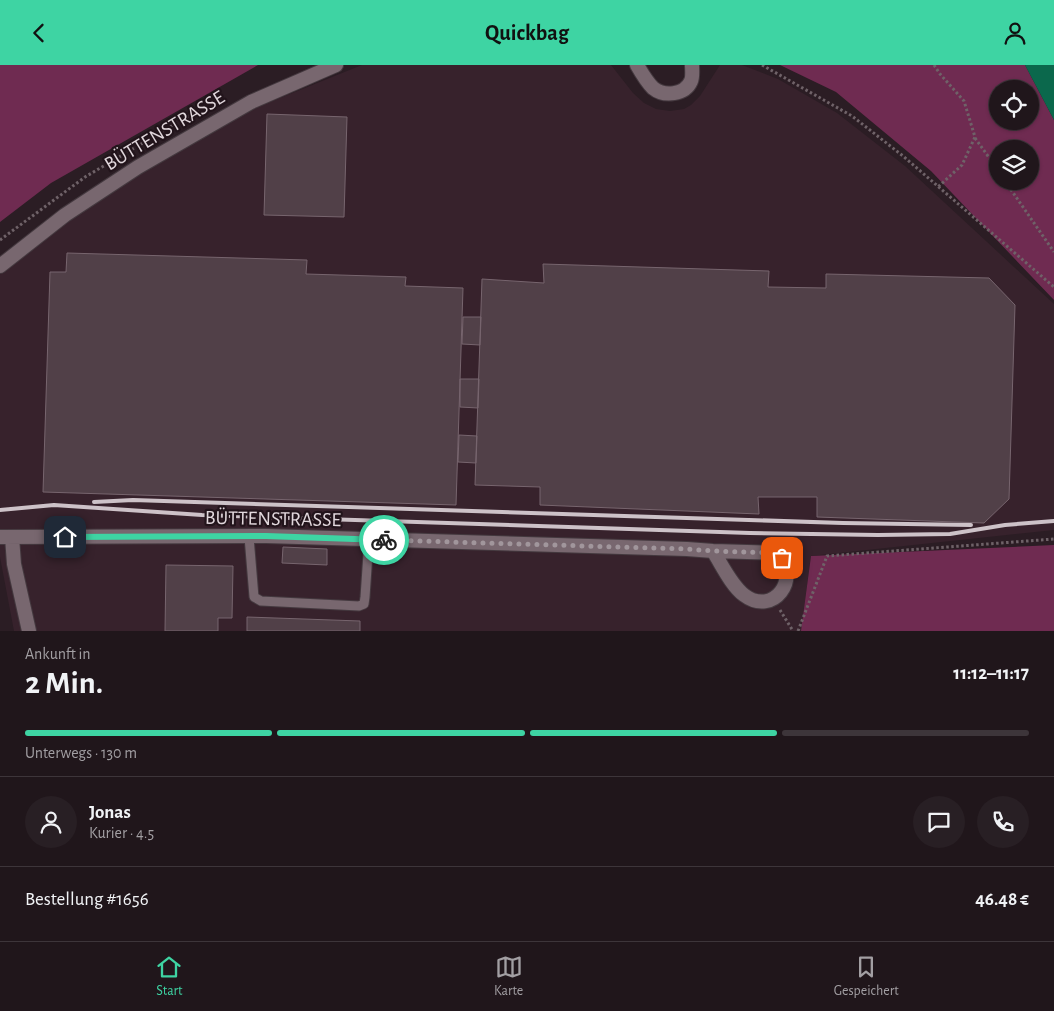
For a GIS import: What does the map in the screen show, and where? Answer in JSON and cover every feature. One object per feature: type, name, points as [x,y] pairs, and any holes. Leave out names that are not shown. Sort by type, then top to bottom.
[{"type":"street","name":"BÜTTENSTRASSE","points":[[0,266],[65,215],[138,167],[251,102],[336,65]]},
{"type":"street","points":[[637,65],[653,87],[662,93],[672,93],[683,90],[691,81],[692,65]]},
{"type":"street","name":"BÜTTENSTRASSE","points":[[29,631],[6,537],[369,539],[777,553],[782,558],[787,569],[787,580],[781,592],[772,599]]},
{"type":"street","points":[[713,551],[736,586],[745,596],[757,602],[772,599]]},
{"type":"lane","points":[[249,537],[254,597],[262,601],[359,606],[364,604],[366,597],[369,539]]},
{"type":"path","points":[[762,65],[852,116],[903,156],[1054,287]]},
{"type":"path","points":[[934,65],[964,101],[974,137],[989,158]]},
{"type":"path","points":[[938,187],[962,165],[974,137]]},
{"type":"path","points":[[1011,190],[1054,252]]},
{"type":"path","points":[[798,631],[827,556],[1054,539]]},
{"type":"path","points":[[772,599],[793,631]]},
{"type":"shaded area","points":[[0,65],[258,65],[51,183],[0,222]]},
{"type":"shaded area","points":[[362,65],[611,65],[633,93],[644,103],[656,109],[670,111],[684,109],[691,105],[700,96],[720,65],[742,65],[778,79],[837,113],[905,166],[1054,304],[1054,530],[811,556],[801,631],[14,631],[0,557],[0,269],[88,208],[181,148],[260,106]]},
{"type":"shaded area","points":[[780,65],[1025,65],[1033,80],[989,80],[989,130],[1039,130],[1039,92],[1054,120],[1054,300],[931,171],[836,92]]},
{"type":"shaded area","points":[[1025,65],[1054,65],[1054,120],[1039,92],[1039,80],[1033,80]]},
{"type":"shaded area","points":[[1054,545],[1054,631],[801,631],[811,556]]},
{"type":"building","points":[[267,114],[347,117],[344,217],[264,215]]},
{"type":"building","points":[[67,253],[307,260],[306,274],[406,277],[405,286],[463,288],[456,505],[43,492],[50,272],[66,272]]},
{"type":"building","points":[[543,264],[769,271],[768,287],[826,288],[826,274],[989,278],[1015,305],[1009,499],[984,523],[817,517],[817,497],[758,497],[759,514],[540,505],[540,487],[475,485],[482,279],[544,283]]},
{"type":"building","points":[[463,317],[481,317],[480,345],[462,344]]},
{"type":"building","points":[[460,379],[479,379],[478,408],[460,407]]},
{"type":"building","points":[[459,435],[477,436],[476,463],[458,462]]},
{"type":"building","points":[[283,547],[327,549],[327,565],[282,563]]},
{"type":"building","points":[[166,565],[233,566],[232,618],[218,618],[218,631],[165,631]]},
{"type":"building","points":[[247,617],[360,621],[360,631],[247,631]]},
{"type":"railway","points":[[94,502],[133,500],[843,523],[971,525]]},
{"type":"railway","points":[[0,510],[54,505],[202,515],[750,533],[878,535],[950,534],[1005,525],[1054,521]]},
{"type":"way so far","points":[[384,540],[777,553],[782,558]]},
{"type":"route","points":[[65,537],[266,536],[384,540]]}]
